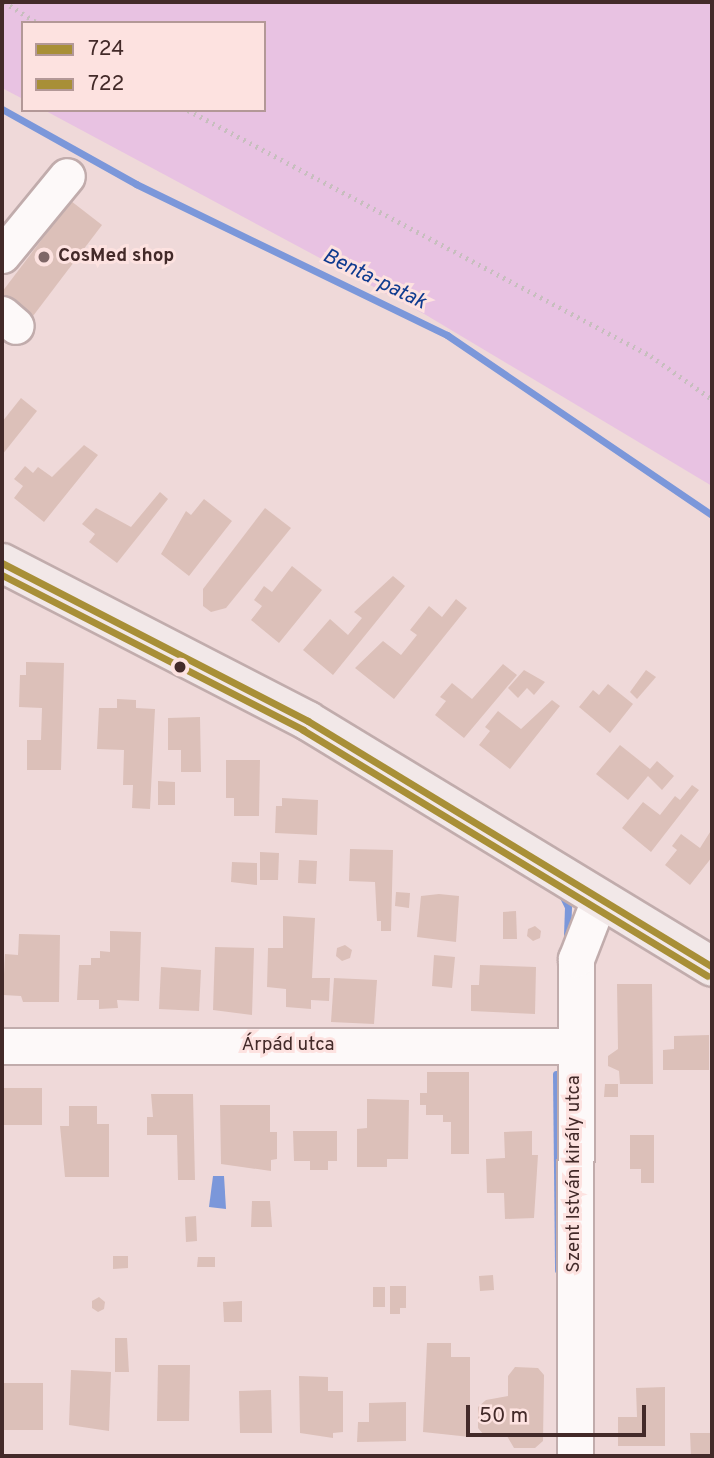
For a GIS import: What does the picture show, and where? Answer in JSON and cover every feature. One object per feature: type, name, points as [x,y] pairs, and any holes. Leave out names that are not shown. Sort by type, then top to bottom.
[{"type":"main road","points":[[2,563],[320,727],[712,967]]},
{"type":"street","points":[[2,255],[67,176]]},
{"type":"street","name":"Szent István király utca","points":[[575,1456],[574,1046],[577,949],[600,897]]},
{"type":"street","name":"Árpád utca","points":[[2,1046],[574,1046]]},
{"type":"path","points":[[4,2],[35,21]]},
{"type":"path","points":[[192,112],[651,356],[712,399]]},
{"type":"shaded area","points":[[2,2],[712,2],[712,486],[426,315],[48,112],[266,112],[266,21],[21,21],[21,98],[2,88]]},
{"type":"water","points":[[213,1176],[224,1176],[226,1209],[209,1207]]},
{"type":"building","points":[[71,201],[102,225],[30,320],[2,298],[2,292]]},
{"type":"building","points":[[21,398],[37,411],[2,455],[2,422]]},
{"type":"building","points":[[84,445],[98,455],[44,522],[14,498],[23,486],[14,479],[25,466],[33,473],[38,467],[52,477]]},
{"type":"building","points":[[160,492],[168,499],[117,563],[89,542],[95,534],[82,524],[96,508],[131,527]]},
{"type":"building","points":[[204,499],[232,521],[189,576],[161,554],[186,511],[191,515]]},
{"type":"building","points":[[265,508],[291,528],[226,608],[211,612],[203,606],[203,589]]},
{"type":"building","points":[[292,566],[322,590],[279,643],[251,620],[262,606],[254,600],[264,586],[272,592]]},
{"type":"building","points":[[393,576],[405,586],[333,675],[303,650],[330,619],[348,635],[362,618],[354,612]]},
{"type":"building","points":[[456,599],[467,608],[394,699],[355,668],[383,641],[401,655],[417,635],[410,630],[429,606],[442,617]]},
{"type":"building","points":[[26,662],[64,663],[61,770],[27,770],[27,740],[41,740],[42,708],[19,707],[20,675],[26,675]]},
{"type":"building","points":[[503,664],[517,675],[464,738],[435,715],[446,701],[440,697],[452,683],[472,699]]},
{"type":"building","points":[[524,670],[545,682],[534,695],[527,688],[518,698],[508,688]]},
{"type":"building","points":[[646,670],[656,677],[637,699],[630,692]]},
{"type":"building","points":[[608,684],[633,704],[610,733],[579,707],[593,690],[599,695]]},
{"type":"building","points":[[117,699],[136,700],[136,708],[155,709],[150,809],[132,808],[133,785],[123,785],[124,750],[97,749],[99,708],[117,708]]},
{"type":"building","points":[[552,700],[560,706],[510,769],[479,745],[490,731],[485,727],[498,711],[521,729]]},
{"type":"building","points":[[200,717],[201,772],[181,772],[181,750],[168,750],[168,718]]},
{"type":"building","points":[[620,745],[650,769],[657,761],[674,776],[662,790],[648,776],[628,800],[596,774]]},
{"type":"building","points":[[226,760],[260,760],[259,816],[234,816],[234,798],[226,798]]},
{"type":"building","points":[[158,781],[175,782],[175,805],[158,805]]},
{"type":"building","points":[[692,785],[699,790],[651,852],[622,828],[643,802],[660,815],[675,796],[680,800]]},
{"type":"building","points":[[282,798],[318,800],[317,835],[275,833],[276,806],[282,806]]},
{"type":"building","points":[[712,829],[712,857],[690,885],[665,865],[677,850],[672,846],[681,834],[700,848]]},
{"type":"building","points":[[350,849],[393,850],[391,931],[381,931],[381,921],[377,921],[375,882],[349,881]]},
{"type":"building","points":[[260,852],[279,853],[278,880],[260,880]]},
{"type":"building","points":[[299,860],[317,861],[316,884],[298,883]]},
{"type":"building","points":[[232,862],[257,863],[257,885],[231,882]]},
{"type":"building","points":[[396,892],[410,893],[409,908],[395,906]]},
{"type":"building","points":[[421,896],[459,896],[456,942],[417,937]]},
{"type":"building","points":[[516,911],[517,939],[503,939],[503,912]]},
{"type":"building","points":[[283,916],[315,918],[312,978],[330,978],[329,1001],[311,1000],[311,1009],[286,1007],[286,989],[267,987],[268,948],[283,948]]},
{"type":"building","points":[[535,926],[541,931],[540,938],[533,941],[527,936],[528,929]]},
{"type":"building","points":[[110,931],[141,932],[139,1001],[117,1000],[118,1008],[99,1009],[99,1000],[77,1000],[79,965],[91,965],[91,958],[100,958],[100,951],[110,952]]},
{"type":"building","points":[[19,934],[60,935],[59,1002],[23,1002],[21,996],[3,995],[5,954],[18,955]]},
{"type":"building","points":[[345,945],[352,950],[350,958],[342,961],[336,956],[337,948]]},
{"type":"building","points":[[215,947],[254,948],[252,1015],[213,1010]]},
{"type":"building","points":[[434,955],[455,957],[452,988],[432,986]]},
{"type":"building","points":[[480,965],[536,967],[535,1014],[471,1011],[471,985],[479,985]]},
{"type":"building","points":[[161,967],[201,970],[199,1011],[159,1009]]},
{"type":"building","points":[[334,978],[377,980],[374,1024],[331,1022]]},
{"type":"building","points":[[617,984],[652,984],[653,1084],[620,1084],[619,1071],[608,1066],[608,1056],[618,1049]]},
{"type":"building","points":[[709,1035],[709,1070],[663,1070],[663,1050],[674,1049],[674,1036]]},
{"type":"building","points":[[427,1072],[469,1072],[469,1154],[451,1154],[451,1122],[443,1122],[443,1115],[426,1115],[426,1105],[420,1105],[420,1093],[427,1093]]},
{"type":"building","points":[[605,1084],[618,1084],[618,1097],[604,1097]]},
{"type":"building","points":[[2,1088],[42,1088],[42,1125],[2,1125]]},
{"type":"building","points":[[151,1094],[193,1094],[195,1180],[178,1180],[177,1135],[147,1135],[147,1117],[153,1117]]},
{"type":"building","points":[[367,1099],[409,1100],[408,1159],[387,1159],[387,1167],[357,1167],[357,1129],[367,1128]]},
{"type":"building","points":[[220,1105],[270,1105],[270,1132],[277,1132],[277,1159],[271,1160],[271,1171],[221,1164]]},
{"type":"building","points":[[69,1106],[97,1106],[97,1124],[109,1124],[109,1177],[65,1177],[60,1126],[69,1126]]},
{"type":"building","points":[[293,1131],[337,1131],[337,1161],[328,1161],[328,1170],[310,1170],[310,1161],[294,1161]]},
{"type":"building","points":[[532,1131],[532,1155],[538,1155],[534,1218],[505,1219],[504,1193],[487,1193],[486,1159],[505,1158],[504,1132]]},
{"type":"building","points":[[630,1135],[654,1135],[654,1183],[641,1183],[641,1169],[630,1169]]},
{"type":"building","points":[[252,1201],[270,1201],[272,1227],[251,1227]]},
{"type":"building","points":[[196,1216],[197,1241],[186,1242],[185,1217]]},
{"type":"building","points":[[113,1256],[128,1256],[128,1268],[113,1269]]},
{"type":"building","points":[[198,1257],[215,1257],[215,1267],[197,1267]]},
{"type":"building","points":[[493,1275],[494,1290],[480,1291],[479,1276]]},
{"type":"building","points":[[390,1286],[406,1286],[406,1308],[400,1308],[400,1314],[390,1314]]},
{"type":"building","points":[[373,1287],[385,1287],[385,1307],[373,1307]]},
{"type":"building","points":[[99,1297],[105,1302],[104,1309],[98,1312],[92,1308],[92,1301]]},
{"type":"building","points":[[242,1301],[242,1322],[224,1322],[223,1302]]},
{"type":"building","points":[[115,1338],[127,1338],[129,1372],[115,1372]]},
{"type":"building","points":[[427,1343],[451,1343],[451,1357],[470,1357],[470,1437],[423,1432]]},
{"type":"building","points":[[158,1365],[190,1365],[189,1421],[157,1421]]},
{"type":"building","points":[[515,1367],[538,1368],[544,1375],[543,1441],[535,1448],[514,1448],[507,1436],[484,1435],[478,1428],[478,1407],[486,1400],[508,1396],[508,1376]]},
{"type":"building","points":[[71,1370],[111,1372],[109,1431],[69,1425]]},
{"type":"building","points":[[299,1376],[328,1377],[328,1391],[343,1391],[343,1432],[333,1433],[333,1438],[300,1433]]},
{"type":"building","points":[[3,1383],[43,1383],[43,1430],[3,1430]]},
{"type":"building","points":[[665,1387],[665,1446],[618,1446],[618,1417],[637,1417],[636,1388]]},
{"type":"building","points":[[271,1390],[272,1433],[240,1433],[239,1391]]},
{"type":"building","points":[[406,1402],[406,1441],[357,1442],[358,1422],[369,1422],[369,1403]]},
{"type":"building","points":[[690,1433],[710,1433],[710,1456],[691,1456]]},
{"type":"waterway","name":"Benta-patak","points":[[2,109],[136,184],[447,335],[712,515]]},
{"type":"waterway","points":[[562,895],[568,907],[567,934]]},
{"type":"waterway","points":[[556,1074],[558,1270]]},
{"type":"transit line","name":"724","points":[[2,563],[308,721],[712,967]]},
{"type":"transit line","name":"722","points":[[2,575],[303,730],[707,976]]},
{"type":"place","name":"CosMed shop","points":[[44,257]]}]
